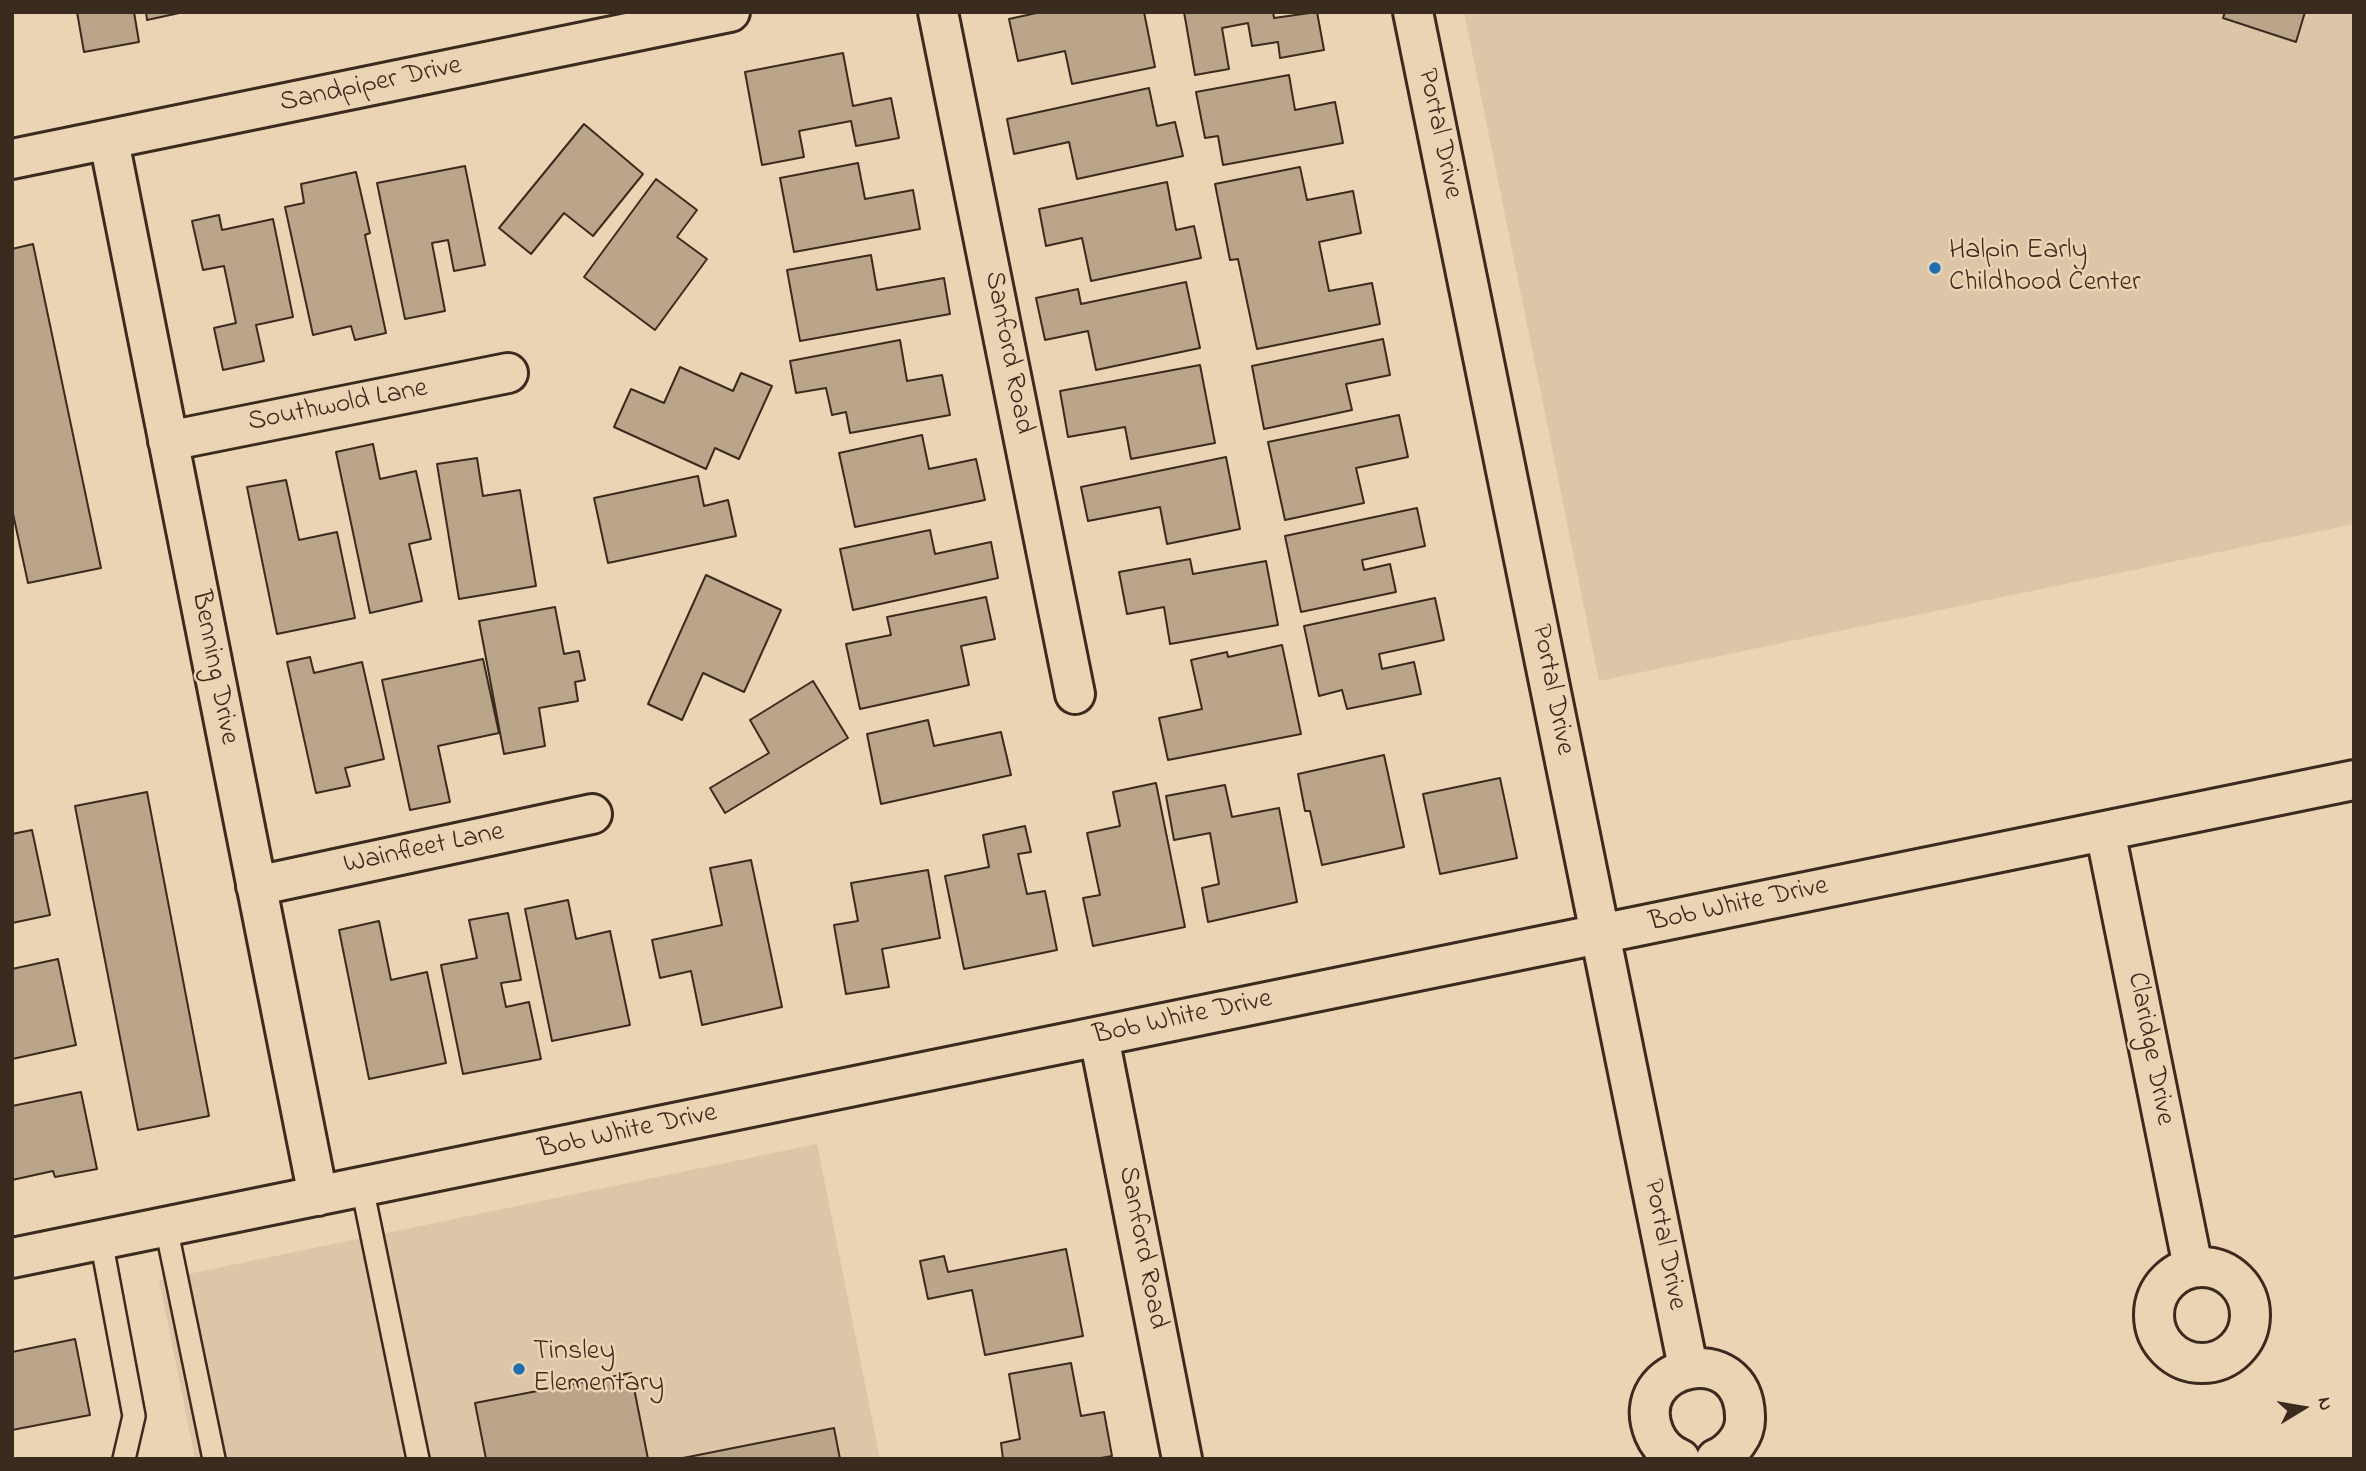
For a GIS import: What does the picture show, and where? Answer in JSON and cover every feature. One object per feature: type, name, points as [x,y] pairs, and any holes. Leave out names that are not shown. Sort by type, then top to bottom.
[{"type":"street","name":"Sandpiper Drive","points":[[12,159],[730,12]]},
{"type":"street","name":"Sanford Road","points":[[939,12],[1075,694]]},
{"type":"street","name":"Portal Drive","points":[[1413,12],[1688,1367]]},
{"type":"street","name":"Benning Drive","points":[[109,141],[318,1196]]},
{"type":"street","name":"Southwold Lane","points":[[168,441],[508,373]]},
{"type":"street","name":"Bob White Drive","points":[[12,1258],[2354,780]]},
{"type":"street","name":"Wainfleet Lane","points":[[256,886],[592,814]]},
{"type":"street","name":"Claridge Drive","points":[[2105,831],[2193,1267]]},
{"type":"street","name":"Sanford Road","points":[[1099,1037],[1182,1459]]},
{"type":"street","points":[[1680,1459],[1658,1442],[1651,1424],[1650,1406],[1657,1388],[1671,1375],[1688,1367],[1706,1367],[1724,1374],[1738,1387],[1745,1405],[1745,1423],[1738,1441],[1725,1455],[1716,1459]]},
{"type":"lane","points":[[362,1187],[418,1459]]},
{"type":"lane","points":[[166,1227],[214,1459]]},
{"type":"lane","points":[[101,1240],[134,1416],[124,1459]]},
{"type":"shaded area","name":"Halpin Early Childhood Center","points":[[1464,12],[2354,12],[2354,524],[1599,681]]},
{"type":"shaded area","name":"Tinsley Elementary","points":[[817,1144],[880,1459],[195,1459],[159,1280]]},
{"type":"building","points":[[77,12],[134,12],[139,42],[84,52]]},
{"type":"building","points":[[146,12],[184,12],[147,20]]},
{"type":"building","points":[[1041,12],[1144,12],[1155,67],[1072,84],[1065,51],[1018,61],[1009,19]]},
{"type":"building","points":[[1184,12],[1273,12],[1274,18],[1317,12],[1324,50],[1280,58],[1278,42],[1252,46],[1248,23],[1222,28],[1229,69],[1195,75]]},
{"type":"building","points":[[2225,12],[2305,12],[2296,42],[2223,18]]},
{"type":"building","points":[[843,53],[853,106],[891,98],[899,138],[856,146],[851,121],[799,131],[804,157],[762,165],[745,72]]},
{"type":"building","points":[[1289,75],[1295,110],[1335,102],[1343,143],[1223,165],[1218,136],[1205,138],[1196,92]]},
{"type":"building","points":[[1149,88],[1157,126],[1175,122],[1183,156],[1077,179],[1069,142],[1014,154],[1007,119]]},
{"type":"building","points":[[584,124],[643,174],[593,236],[564,213],[531,254],[499,228]]},
{"type":"building","points":[[858,163],[865,199],[913,190],[920,229],[794,252],[780,178]]},
{"type":"building","points":[[465,166],[485,265],[454,271],[448,240],[432,243],[445,311],[405,319],[377,183]]},
{"type":"building","points":[[1300,167],[1307,200],[1353,191],[1361,233],[1319,242],[1329,291],[1372,283],[1380,324],[1257,349],[1238,259],[1230,260],[1215,184]]},
{"type":"building","points":[[356,172],[370,233],[365,235],[386,333],[355,340],[351,326],[313,335],[285,207],[304,203],[301,184]]},
{"type":"building","points":[[656,179],[697,210],[677,237],[707,259],[655,330],[584,277]]},
{"type":"building","points":[[1167,182],[1176,230],[1194,226],[1201,258],[1091,281],[1082,238],[1046,246],[1039,209]]},
{"type":"building","points":[[219,215],[222,230],[273,219],[293,317],[256,325],[264,361],[223,370],[214,328],[236,323],[224,266],[203,270],[192,221]]},
{"type":"building","points":[[33,244],[101,568],[28,583],[12,509],[12,249]]},
{"type":"building","points":[[871,255],[877,290],[944,278],[950,314],[800,341],[787,270]]},
{"type":"building","points":[[1186,282],[1200,348],[1096,370],[1088,331],[1045,340],[1036,298],[1078,289],[1081,304]]},
{"type":"building","points":[[1383,339],[1390,375],[1346,384],[1352,410],[1264,429],[1252,366]]},
{"type":"building","points":[[900,340],[907,381],[942,375],[950,415],[850,433],[846,412],[832,415],[826,388],[796,393],[790,361]]},
{"type":"building","points":[[1200,365],[1215,443],[1131,459],[1125,427],[1068,437],[1060,391]]},
{"type":"building","points":[[680,367],[733,391],[741,373],[772,386],[739,459],[715,448],[706,469],[614,427],[631,389],[664,403]]},
{"type":"building","points":[[1399,415],[1408,457],[1356,468],[1364,503],[1285,520],[1268,442]]},
{"type":"building","points":[[922,435],[929,469],[976,459],[985,500],[855,527],[839,453]]},
{"type":"building","points":[[373,444],[380,479],[416,471],[431,539],[409,544],[422,601],[370,613],[336,452]]},
{"type":"building","points":[[1226,457],[1240,529],[1167,544],[1160,507],[1088,521],[1081,487]]},
{"type":"building","points":[[477,458],[483,496],[520,490],[536,586],[459,599],[437,464]]},
{"type":"building","points":[[698,476],[704,506],[728,500],[736,536],[608,563],[594,498]]},
{"type":"building","points":[[286,480],[299,540],[337,532],[355,618],[277,634],[247,487]]},
{"type":"building","points":[[1417,508],[1425,546],[1362,560],[1364,570],[1390,564],[1396,592],[1301,612],[1285,536]]},
{"type":"building","points":[[930,530],[935,554],[991,542],[998,578],[853,610],[840,549]]},
{"type":"building","points":[[1190,559],[1193,574],[1266,561],[1278,625],[1170,644],[1164,607],[1127,614],[1119,572]]},
{"type":"building","points":[[706,575],[781,610],[744,692],[703,673],[682,720],[648,704]]},
{"type":"building","points":[[986,597],[995,639],[961,646],[969,685],[860,709],[846,644],[891,635],[887,617]]},
{"type":"building","points":[[1435,598],[1444,640],[1379,654],[1382,669],[1414,662],[1421,694],[1347,709],[1342,690],[1319,696],[1304,626]]},
{"type":"building","points":[[555,607],[564,654],[579,651],[585,680],[575,682],[578,701],[539,708],[545,746],[504,754],[479,621]]},
{"type":"building","points":[[1282,645],[1301,734],[1168,760],[1159,718],[1202,709],[1191,660],[1227,652],[1228,657]]},
{"type":"building","points":[[310,657],[314,673],[362,662],[384,759],[345,768],[350,786],[316,793],[287,662]]},
{"type":"building","points":[[483,659],[499,733],[438,746],[450,802],[410,810],[382,680]]},
{"type":"building","points":[[813,681],[848,738],[725,813],[710,788],[769,753],[750,720]]},
{"type":"building","points":[[928,720],[934,746],[1001,732],[1011,775],[881,804],[867,734]]},
{"type":"building","points":[[1384,755],[1404,847],[1322,865],[1310,811],[1305,811],[1298,774]]},
{"type":"building","points":[[1500,778],[1517,858],[1440,874],[1423,794]]},
{"type":"building","points":[[1156,783],[1185,927],[1093,946],[1083,898],[1100,895],[1087,833],[1120,826],[1113,792]]},
{"type":"building","points":[[1225,785],[1232,817],[1279,808],[1297,902],[1208,922],[1202,888],[1219,884],[1210,833],[1174,840],[1166,796]]},
{"type":"building","points":[[147,792],[209,1116],[138,1130],[75,806]]},
{"type":"building","points":[[1025,826],[1031,852],[1018,854],[1027,894],[1045,891],[1057,950],[964,969],[945,876],[989,867],[983,835]]},
{"type":"building","points":[[32,830],[50,915],[12,923],[12,834]]},
{"type":"building","points":[[751,860],[782,1007],[702,1025],[691,971],[660,978],[652,940],[722,925],[710,868]]},
{"type":"building","points":[[928,870],[940,938],[882,949],[889,987],[846,994],[834,925],[858,921],[851,883]]},
{"type":"building","points":[[568,900],[576,939],[610,931],[630,1025],[552,1041],[525,909]]},
{"type":"building","points":[[508,913],[521,980],[501,983],[506,1007],[529,1002],[541,1059],[463,1074],[441,965],[477,958],[469,920]]},
{"type":"building","points":[[379,921],[391,980],[427,972],[446,1063],[369,1079],[339,930]]},
{"type":"building","points":[[58,959],[76,1045],[12,1059],[12,969]]},
{"type":"building","points":[[81,1092],[97,1169],[55,1177],[53,1171],[12,1180],[12,1106]]},
{"type":"building","points":[[1066,1249],[1083,1336],[985,1355],[972,1290],[928,1299],[920,1261],[944,1256],[948,1272]]},
{"type":"building","points":[[75,1339],[90,1415],[12,1430],[12,1352]]},
{"type":"building","points":[[1071,1363],[1081,1416],[1104,1412],[1112,1456],[1095,1459],[1003,1459],[1001,1443],[1020,1439],[1009,1374]]},
{"type":"building","points":[[631,1373],[648,1459],[486,1459],[475,1403]]},
{"type":"building","points":[[834,1428],[840,1459],[678,1459]]},
{"type":"place","name":"Halpin Early Childhood Center","points":[[1935,268]]},
{"type":"place","name":"Tinsley Elementary","points":[[519,1369]]}]
